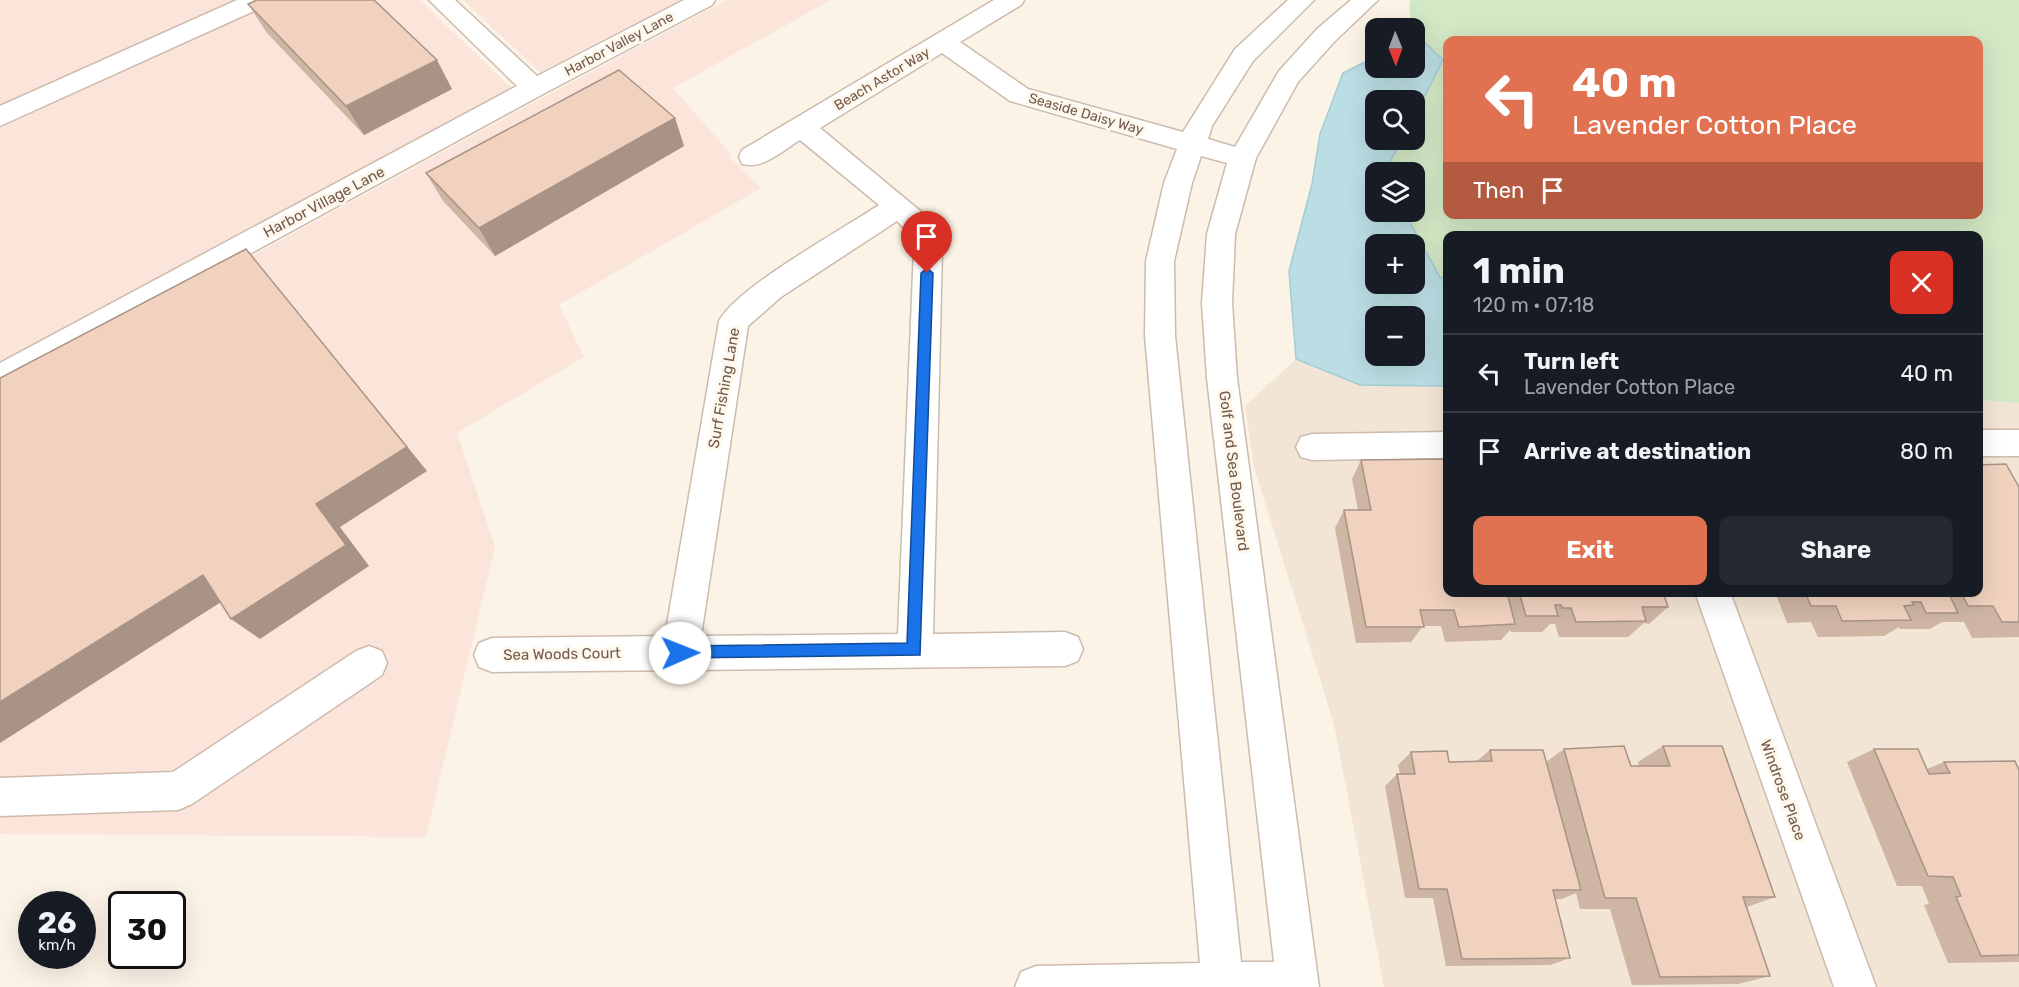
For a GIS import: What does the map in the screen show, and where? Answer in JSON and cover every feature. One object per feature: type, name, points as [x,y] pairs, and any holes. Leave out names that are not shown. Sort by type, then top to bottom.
[{"type":"street","points":[[0,117],[258,0]]},
{"type":"street","points":[[441,0],[534,88]]},
{"type":"street","name":"Harbor Valley Lane","points":[[534,88],[703,0]]},
{"type":"street","name":"Beach Astor Way","points":[[752,158],[1012,0]]},
{"type":"street","points":[[1223,986],[1160,336],[1160,261],[1178,183],[1199,126],[1244,55],[1302,0]]},
{"type":"street","name":"Golf and Sea Boulevard","points":[[1298,985],[1222,378],[1217,303],[1221,234],[1242,158],[1288,76],[1326,35],[1366,0]]},
{"type":"street","name":"Seaside Daisy Way","points":[[943,42],[1019,95],[1242,158]]},
{"type":"street","name":"Harbor Village Lane","points":[[0,378],[534,88]]},
{"type":"street","points":[[802,127],[899,206],[921,227],[928,249],[915,650]]},
{"type":"street","name":"Surf Fishing Lane","points":[[680,653],[734,321],[771,289],[899,206]]},
{"type":"street","points":[[1983,443],[2019,443]]},
{"type":"street","points":[[1312,447],[1443,445]]},
{"type":"street","name":"Windrose Place","points":[[1714,597],[1855,987]]},
{"type":"street","name":"Sea Woods Court","points":[[492,655],[1065,649]]},
{"type":"street","points":[[0,797],[178,791],[369,663]]},
{"type":"street","points":[[1036,987],[1298,985]]},
{"type":"shaded area","points":[[0,0],[420,0],[511,88],[0,362]]},
{"type":"shaded area","points":[[463,0],[680,0],[540,72]]},
{"type":"shaded area","points":[[727,0],[831,0],[673,88],[731,154],[729,156],[761,188],[559,305],[584,357],[457,433],[495,547],[426,837],[0,834],[0,393]]},
{"type":"shaded area","points":[[1296,359],[1360,385],[1443,386],[1443,597],[1983,597],[1983,400],[2019,403],[2019,987],[1384,987],[1334,724],[1254,467],[1245,406]]},
{"type":"green space","points":[[1410,0],[2019,0],[2019,403],[1983,400],[1983,231],[1443,231],[1443,278],[1440,277],[1425,250],[1425,234],[1416,234],[1410,222],[1425,222],[1425,162],[1390,162],[1396,150],[1425,150],[1425,96],[1443,61],[1425,43],[1425,18],[1411,18]]},
{"type":"water","points":[[1425,43],[1443,60],[1425,95],[1425,90],[1365,90],[1365,150],[1396,150],[1390,162],[1365,162],[1365,222],[1410,222],[1416,234],[1365,234],[1365,294],[1425,294],[1425,250],[1440,277],[1443,278],[1443,386],[1360,385],[1296,359],[1289,271],[1312,184],[1320,134],[1343,73],[1365,62],[1365,78],[1425,78]]},
{"type":"building","points":[[257,0],[374,0],[437,60],[346,106],[248,4]]},
{"type":"building","points":[[619,70],[675,118],[479,228],[426,173]]},
{"type":"building","points":[[246,249],[407,447],[316,504],[346,545],[231,619],[203,575],[0,702],[0,378]]},
{"type":"building","points":[[1443,459],[1443,597],[1508,597],[1515,624],[1459,627],[1454,610],[1420,610],[1424,627],[1366,627],[1344,510],[1371,510],[1361,460]]},
{"type":"building","points":[[2006,464],[2019,487],[2019,622],[2002,622],[1993,606],[1968,606],[1964,597],[1983,597],[1983,465]]},
{"type":"building","points":[[1520,597],[1665,597],[1668,607],[1642,607],[1646,621],[1576,622],[1571,608],[1562,608],[1561,605],[1555,605],[1558,616],[1526,616]]},
{"type":"building","points":[[1807,597],[1950,597],[1958,613],[1926,613],[1921,602],[1912,602],[1914,605],[1904,606],[1911,620],[1842,621],[1836,606],[1811,606]]},
{"type":"building","points":[[1624,746],[1631,766],[1670,766],[1663,746],[1722,746],[1775,897],[1743,897],[1770,976],[1660,977],[1636,898],[1605,898],[1564,749]]},
{"type":"building","points":[[1874,749],[1918,749],[1929,774],[1950,773],[1944,762],[2015,761],[2019,770],[2019,955],[1981,956],[1956,897],[1961,896],[1953,877],[1928,876]]},
{"type":"building","points":[[1490,750],[1543,750],[1581,890],[1553,890],[1570,958],[1462,959],[1447,889],[1419,889],[1397,774],[1415,774],[1411,752],[1447,751],[1449,762],[1492,761]]},
{"type":"route","points":[[680,653],[915,650],[927,273]]}]
